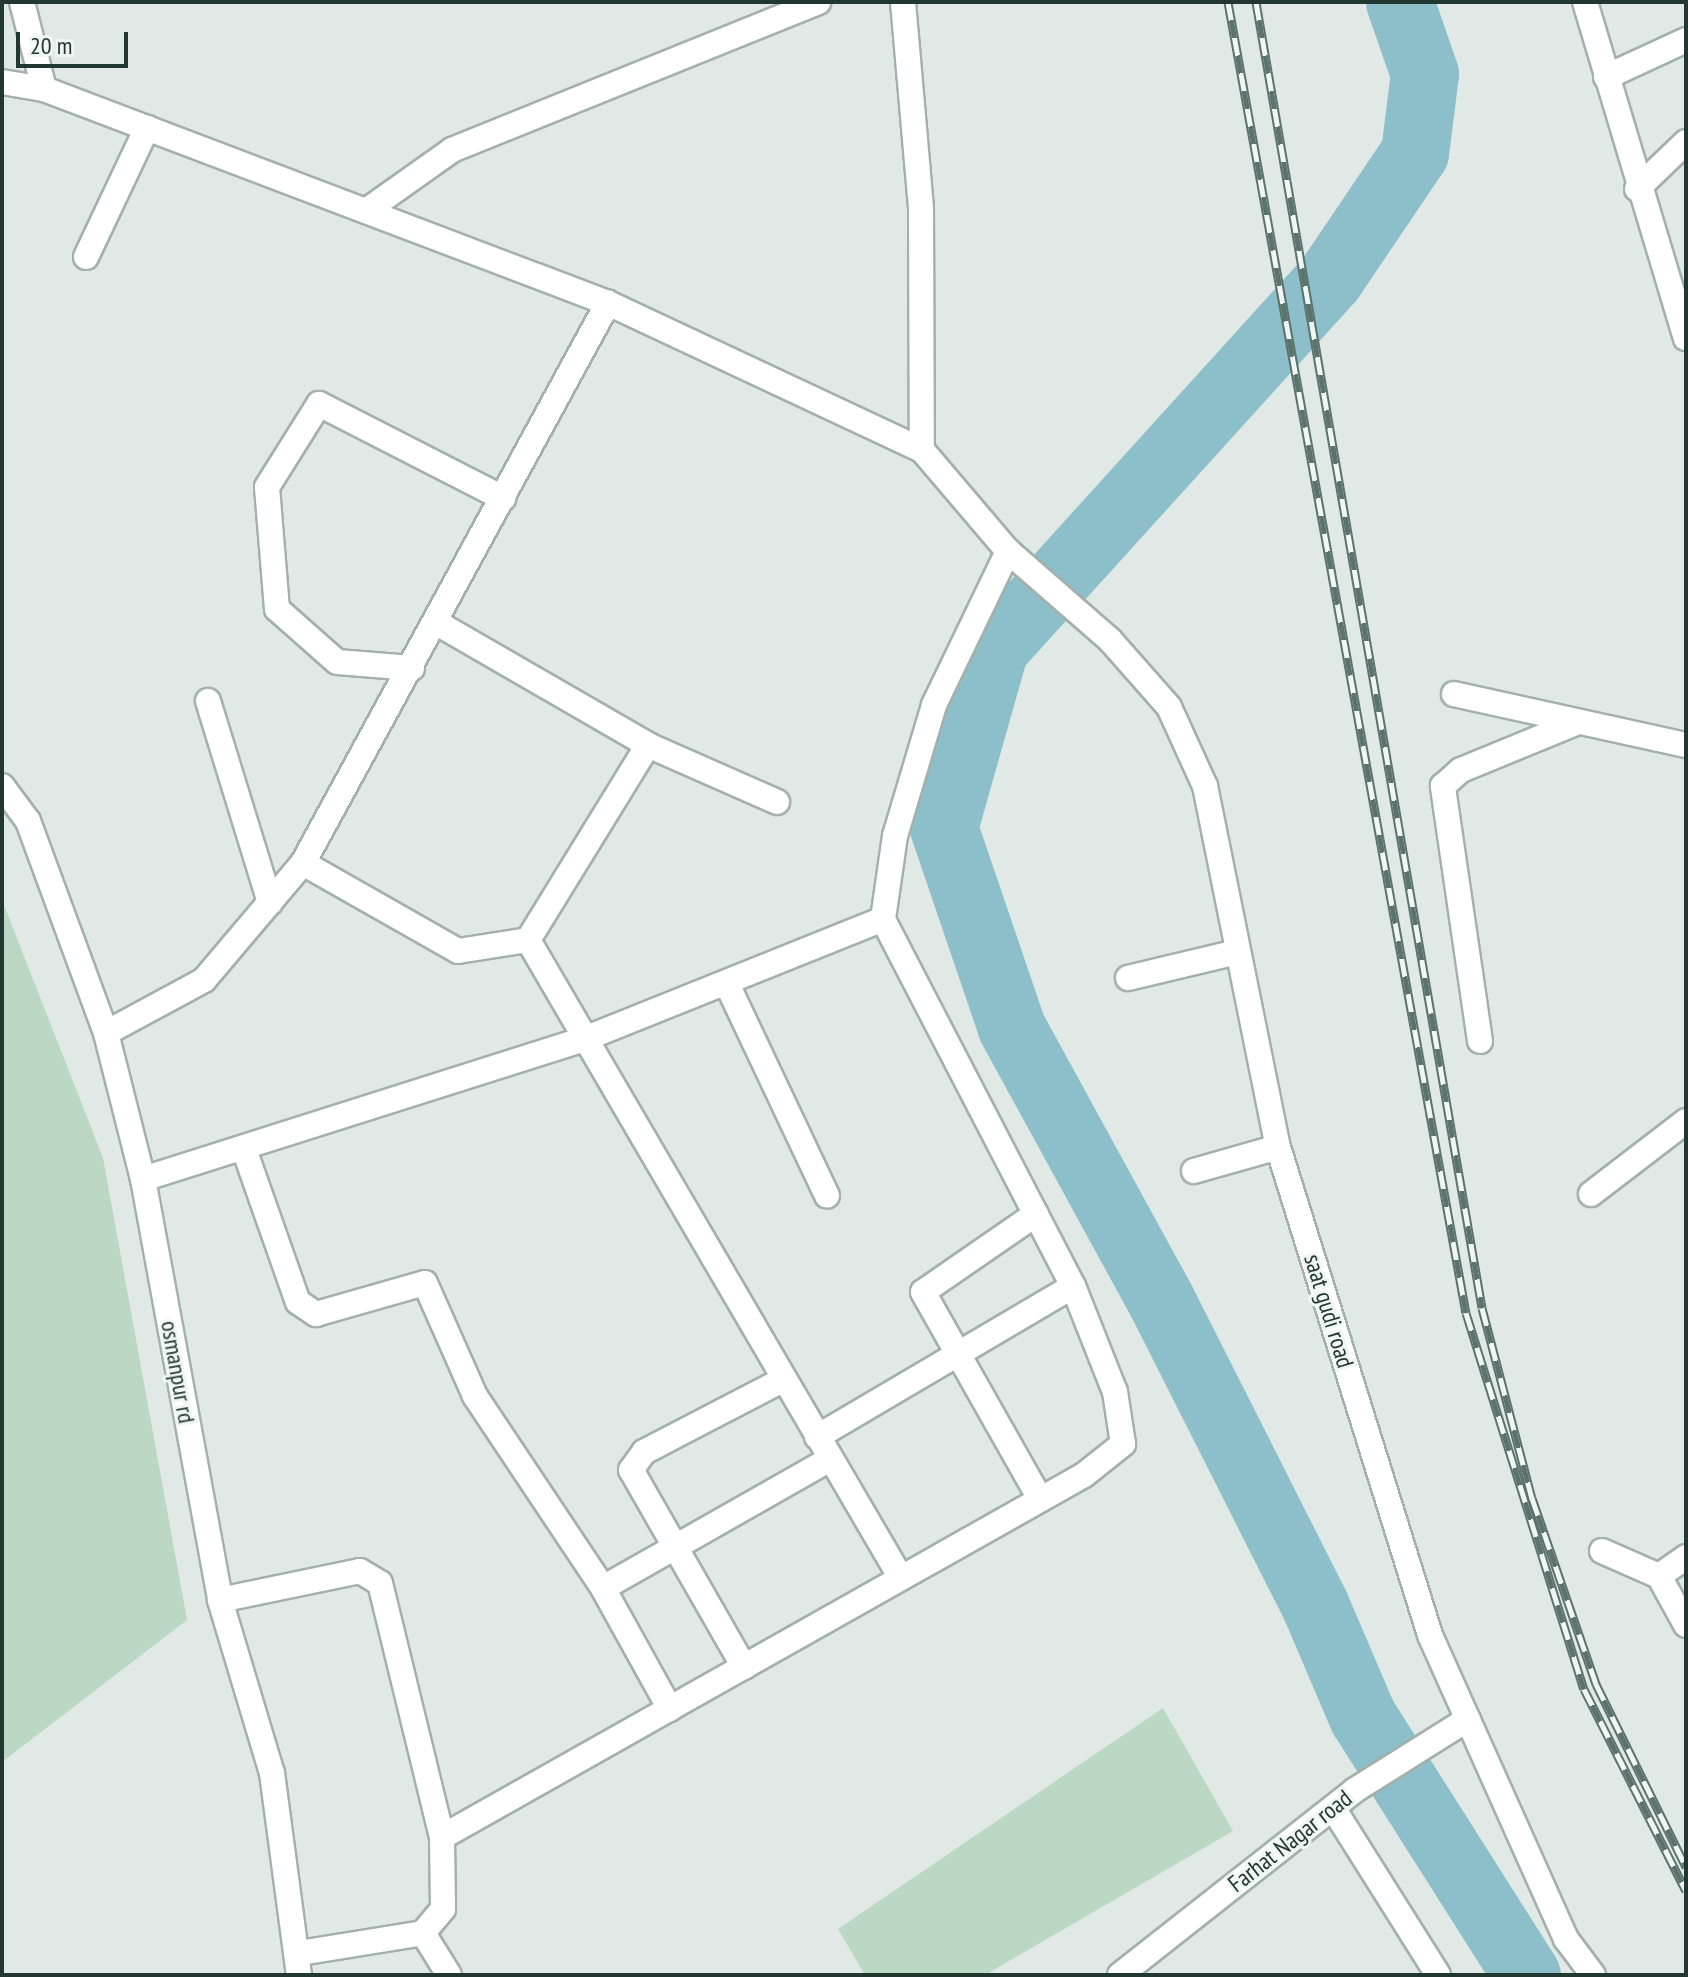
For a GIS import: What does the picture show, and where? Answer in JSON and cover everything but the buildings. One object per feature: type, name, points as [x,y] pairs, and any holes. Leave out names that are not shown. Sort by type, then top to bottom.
[{"type":"street","points":[[22,2],[44,89]]},
{"type":"street","points":[[366,211],[452,150],[818,2]]},
{"type":"street","points":[[2,82],[44,89],[608,303],[922,450],[921,209],[903,2]]},
{"type":"street","points":[[1585,2],[1637,189],[1686,338]]},
{"type":"street","points":[[1606,77],[1686,40]]},
{"type":"street","points":[[86,257],[147,128]]},
{"type":"street","points":[[1637,189],[1686,142]]},
{"type":"street","points":[[106,1033],[204,980],[303,863],[437,623],[608,303]]},
{"type":"street","points":[[412,668],[337,662],[277,609],[267,487],[319,404],[503,498]]},
{"type":"street","name":"saat gudi road","points":[[922,450],[1008,551],[1110,640],[1169,707],[1205,786],[1278,1147],[1430,1635],[1566,1939],[1593,1975]]},
{"type":"street","points":[[442,1837],[1040,1499],[1123,1444],[1115,1392],[1073,1286],[883,919],[895,836],[934,705],[1008,551]]},
{"type":"street","points":[[437,623],[648,745],[777,802]]},
{"type":"street","points":[[1454,694],[1686,745]]},
{"type":"street","points":[[208,701],[270,903]]},
{"type":"street","points":[[1480,1041],[1443,786],[1461,770],[1578,722]]},
{"type":"street","points":[[303,863],[458,951],[528,940],[648,745]]},
{"type":"street","name":"osmanpur rd","points":[[2,786],[28,821],[106,1033],[143,1179],[220,1600],[272,1773],[300,1964]]},
{"type":"street","points":[[143,1179],[587,1038],[883,919]]},
{"type":"street","points":[[528,940],[901,1578]]},
{"type":"street","points":[[1128,978],[1237,952]]},
{"type":"street","points":[[727,984],[827,1196]]},
{"type":"street","points":[[1591,1194],[1686,1121]]},
{"type":"street","points":[[1194,1171],[1278,1147]]},
{"type":"street","points":[[244,1149],[298,1302],[316,1314],[425,1283],[475,1396],[603,1588],[670,1709]]},
{"type":"street","points":[[1036,1214],[923,1292],[954,1355],[1040,1499]]},
{"type":"street","points":[[817,1437],[1073,1286]]},
{"type":"street","points":[[744,1667],[632,1477],[634,1461],[784,1379]]},
{"type":"street","points":[[603,1588],[830,1459]]},
{"type":"street","points":[[1602,1551],[1659,1576],[1686,1625]]},
{"type":"street","points":[[1659,1576],[1686,1557]]},
{"type":"street","points":[[220,1600],[360,1571],[380,1583],[442,1837],[443,1909],[423,1933],[300,1964]]},
{"type":"street","name":"Farhat Nagar road","points":[[1120,1975],[1355,1790],[1468,1719]]},
{"type":"street","points":[[1333,1808],[1438,1975]]},
{"type":"street","points":[[423,1933],[449,1975]]},
{"type":"green space","points":[[2,900],[103,1158],[187,1620],[2,1762]]},
{"type":"green space","points":[[1163,1708],[1233,1831],[985,1975],[865,1975],[838,1929]]},
{"type":"waterway","points":[[1400,2],[1425,74],[1415,153],[1330,279],[995,648],[944,828],[1012,1028],[1162,1302],[1316,1607],[1363,1717],[1527,1975]]},
{"type":"railway","points":[[1228,2],[1466,1313],[1584,1689],[1686,1891]]},
{"type":"railway","points":[[1256,2],[1482,1308],[1532,1498],[1596,1684],[1686,1867]]}]
